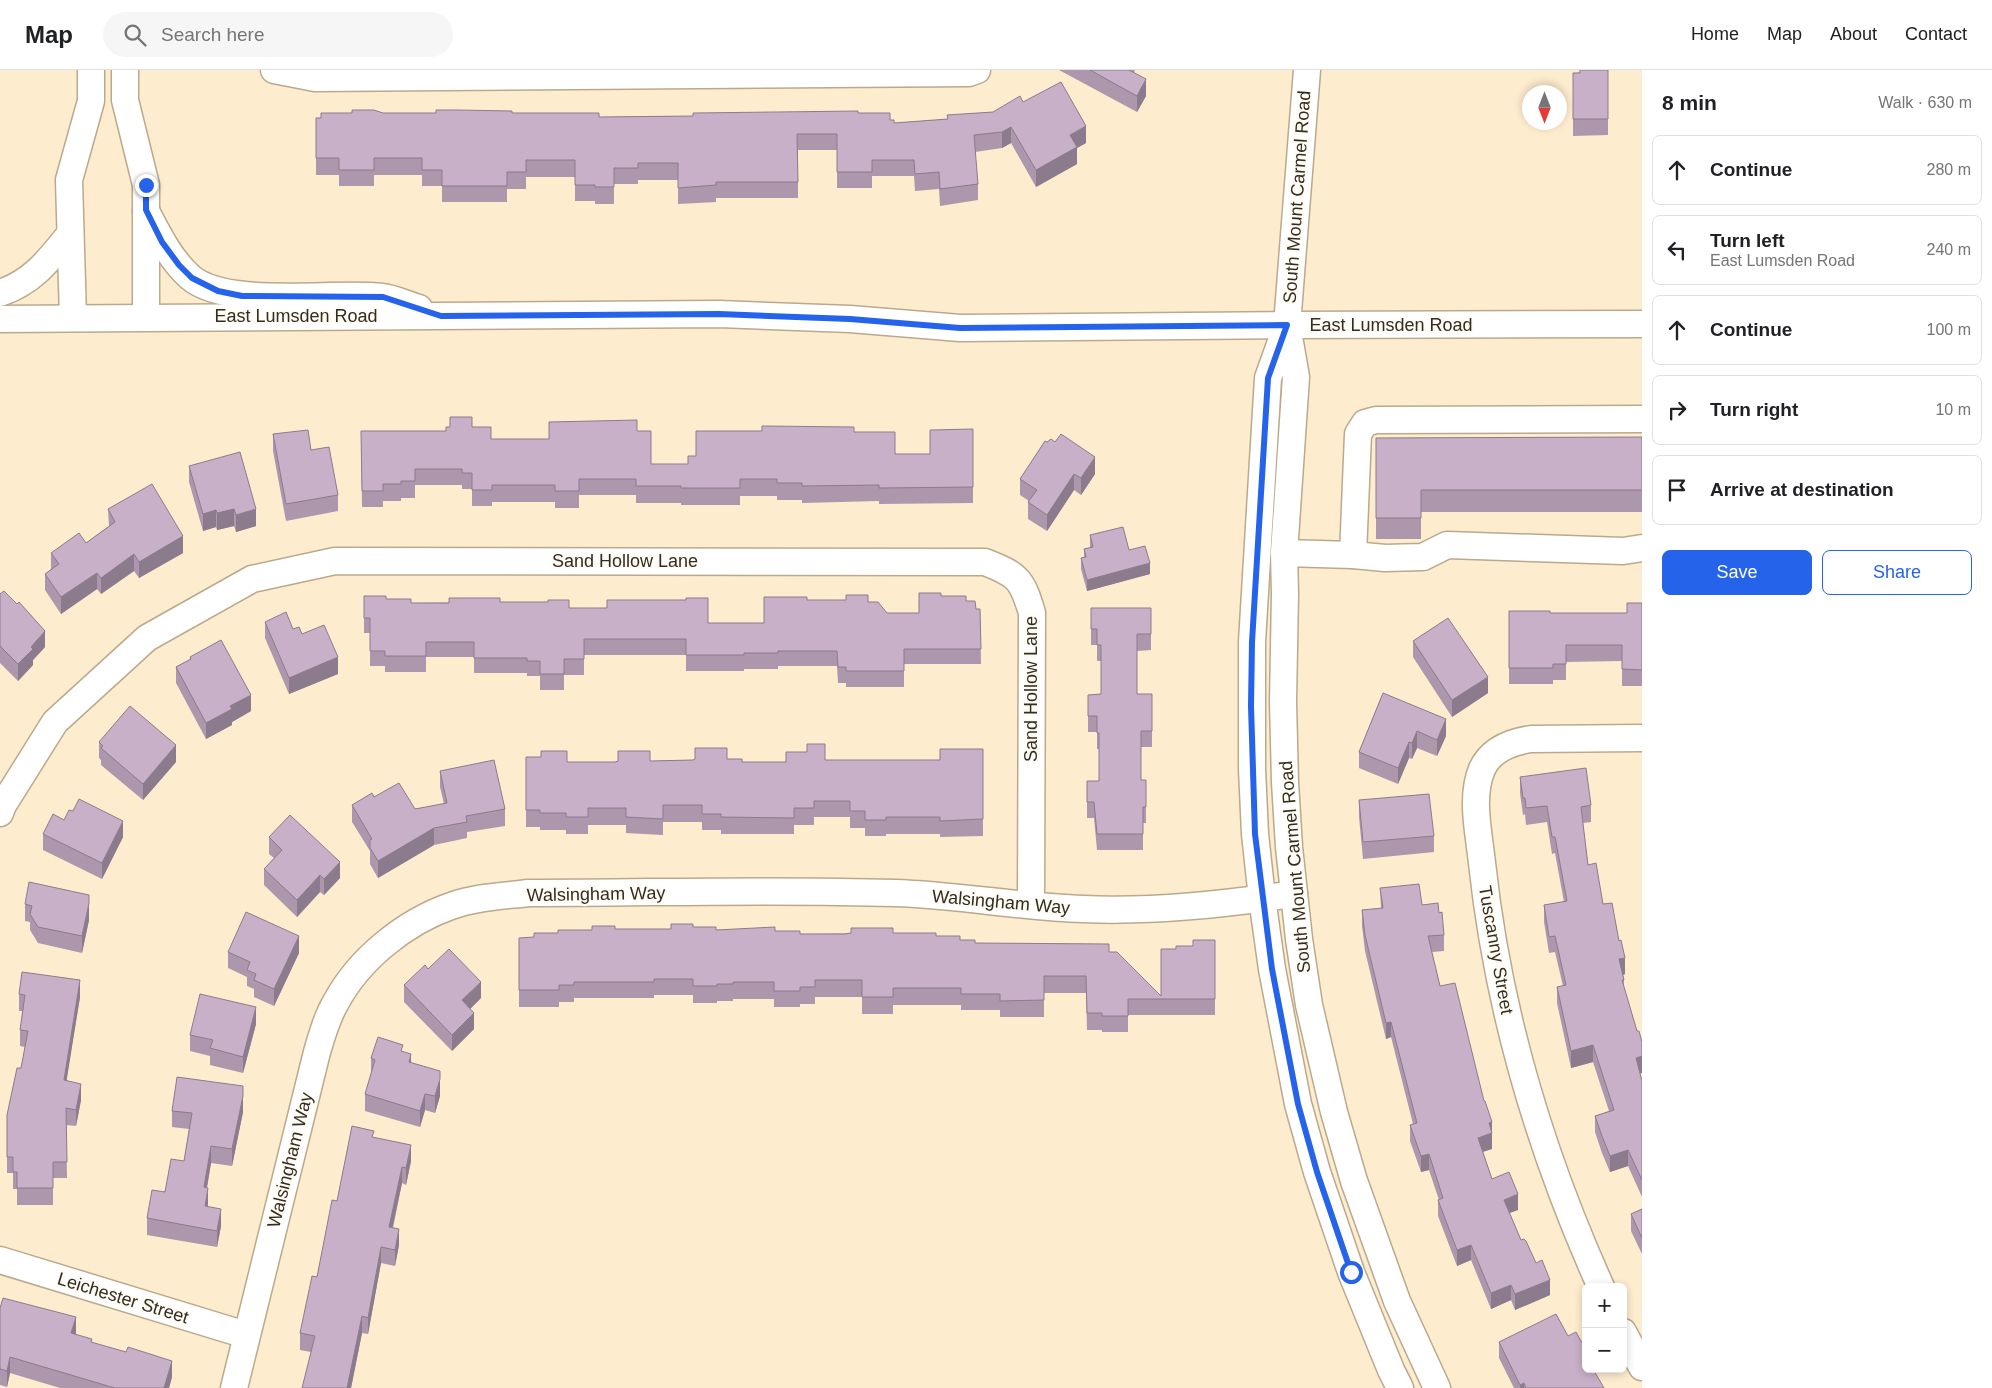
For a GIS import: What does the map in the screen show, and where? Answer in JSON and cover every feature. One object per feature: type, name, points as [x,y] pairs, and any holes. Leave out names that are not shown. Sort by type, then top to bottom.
[{"type":"street","points":[[72,318],[69,180],[91,101],[91,70]]},
{"type":"street","points":[[125,70],[125,100],[146,185],[146,317]]},
{"type":"street","points":[[274,70],[315,78],[969,73],[977,70]]},
{"type":"street","name":"South Mount Carmel Road","points":[[1307,70],[1287,325],[1296,377],[1284,553],[1285,782],[1294,894],[1309,1005],[1346,1155],[1397,1301],[1437,1388]]},
{"type":"street","points":[[146,210],[162,242],[179,265],[192,278],[218,291],[242,296],[383,297],[441,316]]},
{"type":"street","points":[[0,293],[30,279],[49,260],[70,234]]},
{"type":"street","name":"East Lumsden Road","points":[[0,319],[719,314],[850,319],[960,328],[1642,324]]},
{"type":"street","name":"South Mount Carmel Road","points":[[1287,325],[1268,378],[1252,642],[1252,769],[1255,834],[1272,969],[1298,1104],[1351,1272],[1400,1388]]},
{"type":"street","points":[[1353,555],[1358,434],[1365,423],[1376,420],[1642,419]]},
{"type":"street","points":[[1284,553],[1385,558],[1423,557],[1447,545],[1623,551],[1642,548]]},
{"type":"street","name":"Sand Hollow Lane","points":[[0,813],[3,805],[55,722],[147,638],[252,579],[335,561],[985,562],[1009,571],[1025,589],[1032,613],[1031,905]]},
{"type":"street","name":"Tuscanny Street","points":[[1599,1283],[1555,1176],[1535,1118],[1513,1039],[1495,960],[1476,810],[1477,794],[1482,769],[1490,757],[1500,748],[1515,741],[1531,739],[1642,738]]},
{"type":"street","name":"Walsingham Way","points":[[234,1388],[317,1052],[336,1002],[357,970],[388,942],[417,922],[451,906],[489,897],[530,893],[870,892],[942,896],[1082,909],[1145,910],[1203,906],[1294,894]]},
{"type":"street","name":"Leichester Street","points":[[0,1260],[246,1335]]},
{"type":"street","points":[[1627,1340],[1642,1368]]},
{"type":"building","points":[[1090,70],[1129,70],[1146,79],[1137,96]]},
{"type":"building","points":[[1580,70],[1608,70],[1608,119],[1573,119],[1573,73],[1580,73]]},
{"type":"building","points":[[1061,82],[1086,126],[1070,135],[1077,147],[1036,170],[1011,127],[1002,132],[974,135],[978,184],[940,189],[939,172],[915,174],[914,160],[872,160],[872,172],[837,172],[837,134],[797,134],[798,182],[716,182],[716,185],[678,188],[678,163],[638,163],[638,168],[614,168],[614,187],[595,187],[595,185],[575,185],[575,160],[526,160],[526,172],[507,172],[507,186],[442,186],[442,170],[422,170],[422,158],[374,158],[374,170],[339,170],[339,158],[316,158],[316,118],[321,118],[321,113],[352,113],[352,110],[374,110],[383,113],[436,113],[436,110],[457,110],[512,111],[512,113],[599,113],[599,117],[693,116],[693,113],[858,111],[858,113],[890,113],[890,120],[894,120],[894,123],[948,119],[947,115],[993,112],[1020,96],[1023,102]]},
{"type":"building","points":[[450,417],[472,417],[472,427],[491,427],[491,439],[549,439],[549,422],[637,420],[637,431],[651,431],[651,464],[688,464],[688,456],[696,456],[696,431],[762,431],[762,426],[854,427],[854,432],[895,432],[895,454],[930,454],[930,430],[973,429],[973,487],[879,488],[879,485],[802,486],[802,483],[777,483],[777,479],[740,479],[740,488],[681,488],[681,486],[636,486],[636,479],[579,479],[579,491],[555,491],[555,485],[492,485],[492,490],[472,490],[472,473],[462,473],[462,469],[415,469],[415,481],[401,481],[401,484],[383,484],[383,491],[362,491],[361,431],[446,431],[446,427],[450,427]]},
{"type":"building","points":[[308,430],[311,450],[329,447],[338,495],[286,504],[273,434]]},
{"type":"building","points":[[1061,434],[1095,457],[1081,478],[1074,474],[1047,515],[1028,502],[1037,490],[1020,479],[1045,441],[1047,442],[1051,439],[1055,442]]},
{"type":"building","points":[[1642,437],[1642,490],[1421,490],[1421,518],[1376,518],[1376,438]]},
{"type":"building","points":[[240,452],[256,509],[236,515],[234,509],[217,513],[216,510],[203,514],[189,466]]},
{"type":"building","points":[[152,484],[183,536],[139,562],[134,554],[101,578],[97,573],[61,597],[45,574],[59,564],[51,553],[79,533],[86,543],[115,522],[108,509]]},
{"type":"building","points":[[1123,527],[1129,550],[1145,546],[1150,563],[1087,580],[1081,558],[1086,557],[1084,549],[1093,547],[1090,535]]},
{"type":"building","points":[[4,591],[17,604],[19,602],[45,631],[31,647],[33,649],[18,664],[0,646],[0,594]]},
{"type":"building","points":[[919,593],[941,593],[941,596],[966,596],[966,601],[975,601],[976,609],[980,609],[981,649],[904,649],[904,671],[846,671],[846,667],[838,667],[837,651],[778,651],[778,653],[744,653],[744,655],[686,655],[686,639],[584,639],[584,659],[564,659],[564,674],[540,674],[540,661],[527,661],[527,658],[474,658],[474,642],[426,642],[426,656],[385,656],[385,651],[370,651],[370,618],[364,618],[364,596],[386,596],[386,599],[411,599],[411,603],[449,603],[449,598],[500,598],[500,602],[569,600],[569,608],[607,608],[607,600],[686,600],[686,598],[708,598],[708,623],[764,623],[764,597],[807,597],[807,600],[846,600],[846,595],[868,595],[868,602],[878,602],[887,613],[919,613]]},
{"type":"building","points":[[1627,603],[1642,603],[1642,670],[1622,669],[1622,645],[1566,645],[1566,664],[1553,664],[1553,668],[1509,668],[1509,611],[1627,613]]},
{"type":"building","points":[[1091,608],[1151,608],[1151,634],[1137,634],[1137,694],[1152,694],[1152,731],[1141,731],[1141,780],[1146,780],[1143,834],[1097,834],[1094,802],[1087,802],[1087,781],[1099,781],[1097,716],[1088,716],[1088,695],[1101,694],[1101,645],[1097,645],[1097,629],[1091,629]]},
{"type":"building","points":[[286,612],[293,629],[299,627],[302,634],[324,625],[338,657],[289,678],[265,622]]},
{"type":"building","points":[[1448,618],[1488,677],[1452,700],[1413,641]]},
{"type":"building","points":[[221,640],[251,695],[230,706],[232,709],[206,723],[176,667]]},
{"type":"building","points":[[1383,693],[1446,719],[1437,740],[1417,731],[1412,743],[1409,742],[1398,768],[1359,752]]},
{"type":"building","points":[[130,706],[176,745],[143,784],[101,748],[103,746],[99,742]]},
{"type":"building","points":[[807,744],[825,744],[825,760],[940,760],[940,749],[983,749],[983,819],[940,821],[940,817],[886,817],[886,820],[865,820],[865,811],[850,811],[850,801],[814,801],[814,808],[794,808],[794,818],[721,817],[721,814],[702,814],[702,805],[663,805],[663,819],[626,817],[626,808],[588,808],[588,817],[566,817],[566,813],[540,813],[540,810],[526,810],[526,757],[541,757],[541,751],[567,751],[567,762],[615,762],[618,761],[618,751],[650,751],[650,761],[693,760],[695,759],[695,748],[727,748],[727,759],[742,759],[742,762],[786,762],[786,752],[807,752]]},
{"type":"building","points":[[494,760],[505,809],[466,816],[467,822],[434,828],[378,861],[370,848],[370,840],[372,839],[352,805],[372,793],[374,797],[399,783],[415,809],[447,803],[440,771]]},
{"type":"building","points":[[1586,768],[1591,805],[1581,807],[1588,865],[1596,863],[1603,904],[1612,903],[1619,941],[1621,940],[1625,958],[1619,959],[1624,980],[1622,980],[1642,1042],[1642,1056],[1636,1058],[1642,1081],[1642,1180],[1628,1150],[1610,1156],[1602,1136],[1595,1116],[1614,1110],[1593,1045],[1571,1051],[1557,987],[1566,985],[1555,936],[1549,937],[1544,905],[1567,901],[1547,806],[1526,808],[1520,777]]},
{"type":"building","points":[[1429,794],[1434,836],[1363,842],[1359,800]]},
{"type":"building","points":[[79,799],[123,821],[102,863],[43,834],[53,814],[64,820],[69,810],[73,811]]},
{"type":"building","points":[[290,815],[340,862],[324,879],[320,875],[297,900],[264,869],[282,850],[269,837]]},
{"type":"building","points":[[29,882],[89,895],[82,936],[38,927],[30,914],[32,906],[25,904]]},
{"type":"building","points":[[1419,884],[1422,905],[1438,903],[1439,913],[1442,912],[1444,935],[1428,936],[1440,986],[1455,983],[1484,1101],[1492,1122],[1489,1123],[1492,1133],[1478,1138],[1492,1179],[1509,1172],[1518,1194],[1504,1200],[1521,1240],[1524,1239],[1526,1241],[1536,1263],[1542,1260],[1550,1280],[1515,1294],[1511,1285],[1491,1293],[1471,1245],[1457,1250],[1438,1200],[1443,1198],[1429,1154],[1421,1156],[1410,1125],[1417,1123],[1391,1022],[1386,1023],[1365,935],[1362,910],[1383,908],[1380,888]]},
{"type":"building","points":[[246,912],[299,936],[274,989],[254,980],[256,974],[247,970],[250,962],[228,952]]},
{"type":"building","points":[[671,924],[693,924],[693,927],[716,927],[716,930],[775,927],[775,931],[800,931],[800,934],[844,934],[851,933],[851,928],[893,928],[893,933],[936,933],[936,936],[960,936],[960,940],[975,940],[975,943],[1109,944],[1109,952],[1117,952],[1161,996],[1161,949],[1176,949],[1176,946],[1193,946],[1193,940],[1215,940],[1215,999],[1128,999],[1128,1016],[1102,1016],[1102,1013],[1087,1013],[1086,976],[1044,976],[1044,1000],[1000,1001],[1000,994],[961,994],[961,988],[893,988],[893,997],[862,997],[862,980],[815,980],[815,987],[800,987],[800,991],[774,991],[774,982],[733,982],[733,984],[717,984],[717,986],[693,986],[693,979],[654,979],[654,982],[574,982],[574,985],[559,985],[559,990],[519,990],[519,938],[534,937],[534,933],[558,933],[558,930],[592,930],[592,926],[615,926],[615,929],[671,929]]},
{"type":"building","points":[[449,949],[481,982],[462,1000],[474,1013],[452,1035],[404,985],[425,965],[428,969]]},
{"type":"building","points":[[22,972],[80,980],[64,1080],[81,1084],[76,1110],[66,1108],[67,1162],[53,1162],[53,1188],[17,1188],[17,1172],[13,1172],[13,1157],[7,1157],[7,1115],[17,1068],[21,1068],[28,1031],[20,1030],[25,995],[19,994]]},
{"type":"building","points":[[200,994],[256,1007],[243,1057],[210,1048],[213,1040],[190,1035]]},
{"type":"building","points":[[378,1037],[403,1045],[401,1051],[411,1054],[409,1062],[440,1071],[440,1079],[435,1096],[425,1094],[420,1111],[365,1094],[375,1060],[371,1058]]},
{"type":"building","points":[[177,1077],[243,1086],[243,1096],[232,1149],[211,1146],[204,1187],[208,1188],[205,1206],[221,1209],[217,1231],[147,1218],[152,1190],[165,1192],[171,1159],[184,1161],[192,1113],[172,1111]]},
{"type":"building","points":[[352,1126],[374,1131],[372,1137],[411,1145],[406,1168],[402,1167],[389,1227],[399,1229],[395,1250],[381,1247],[368,1318],[362,1316],[347,1388],[302,1388],[315,1336],[300,1333],[312,1276],[317,1277],[332,1200],[337,1201]]},
{"type":"building","points":[[1642,1209],[1642,1238],[1631,1214]]},
{"type":"building","points":[[3,1298],[76,1317],[71,1333],[92,1339],[91,1342],[126,1352],[128,1347],[172,1361],[164,1388],[115,1388],[10,1357],[7,1371],[0,1369],[0,1308]]},
{"type":"building","points":[[1556,1314],[1568,1336],[1576,1332],[1582,1343],[1582,1373],[1595,1373],[1604,1388],[1526,1388],[1524,1383],[1520,1385],[1499,1342]]},
{"type":"route","points":[[146,185],[146,210],[162,242],[179,265],[192,278],[218,291],[242,296],[383,297],[441,316],[719,314],[850,319],[960,328],[1287,325],[1268,378],[1252,642],[1251,706],[1255,834],[1272,969],[1298,1104],[1317,1172],[1351,1272]]}]
